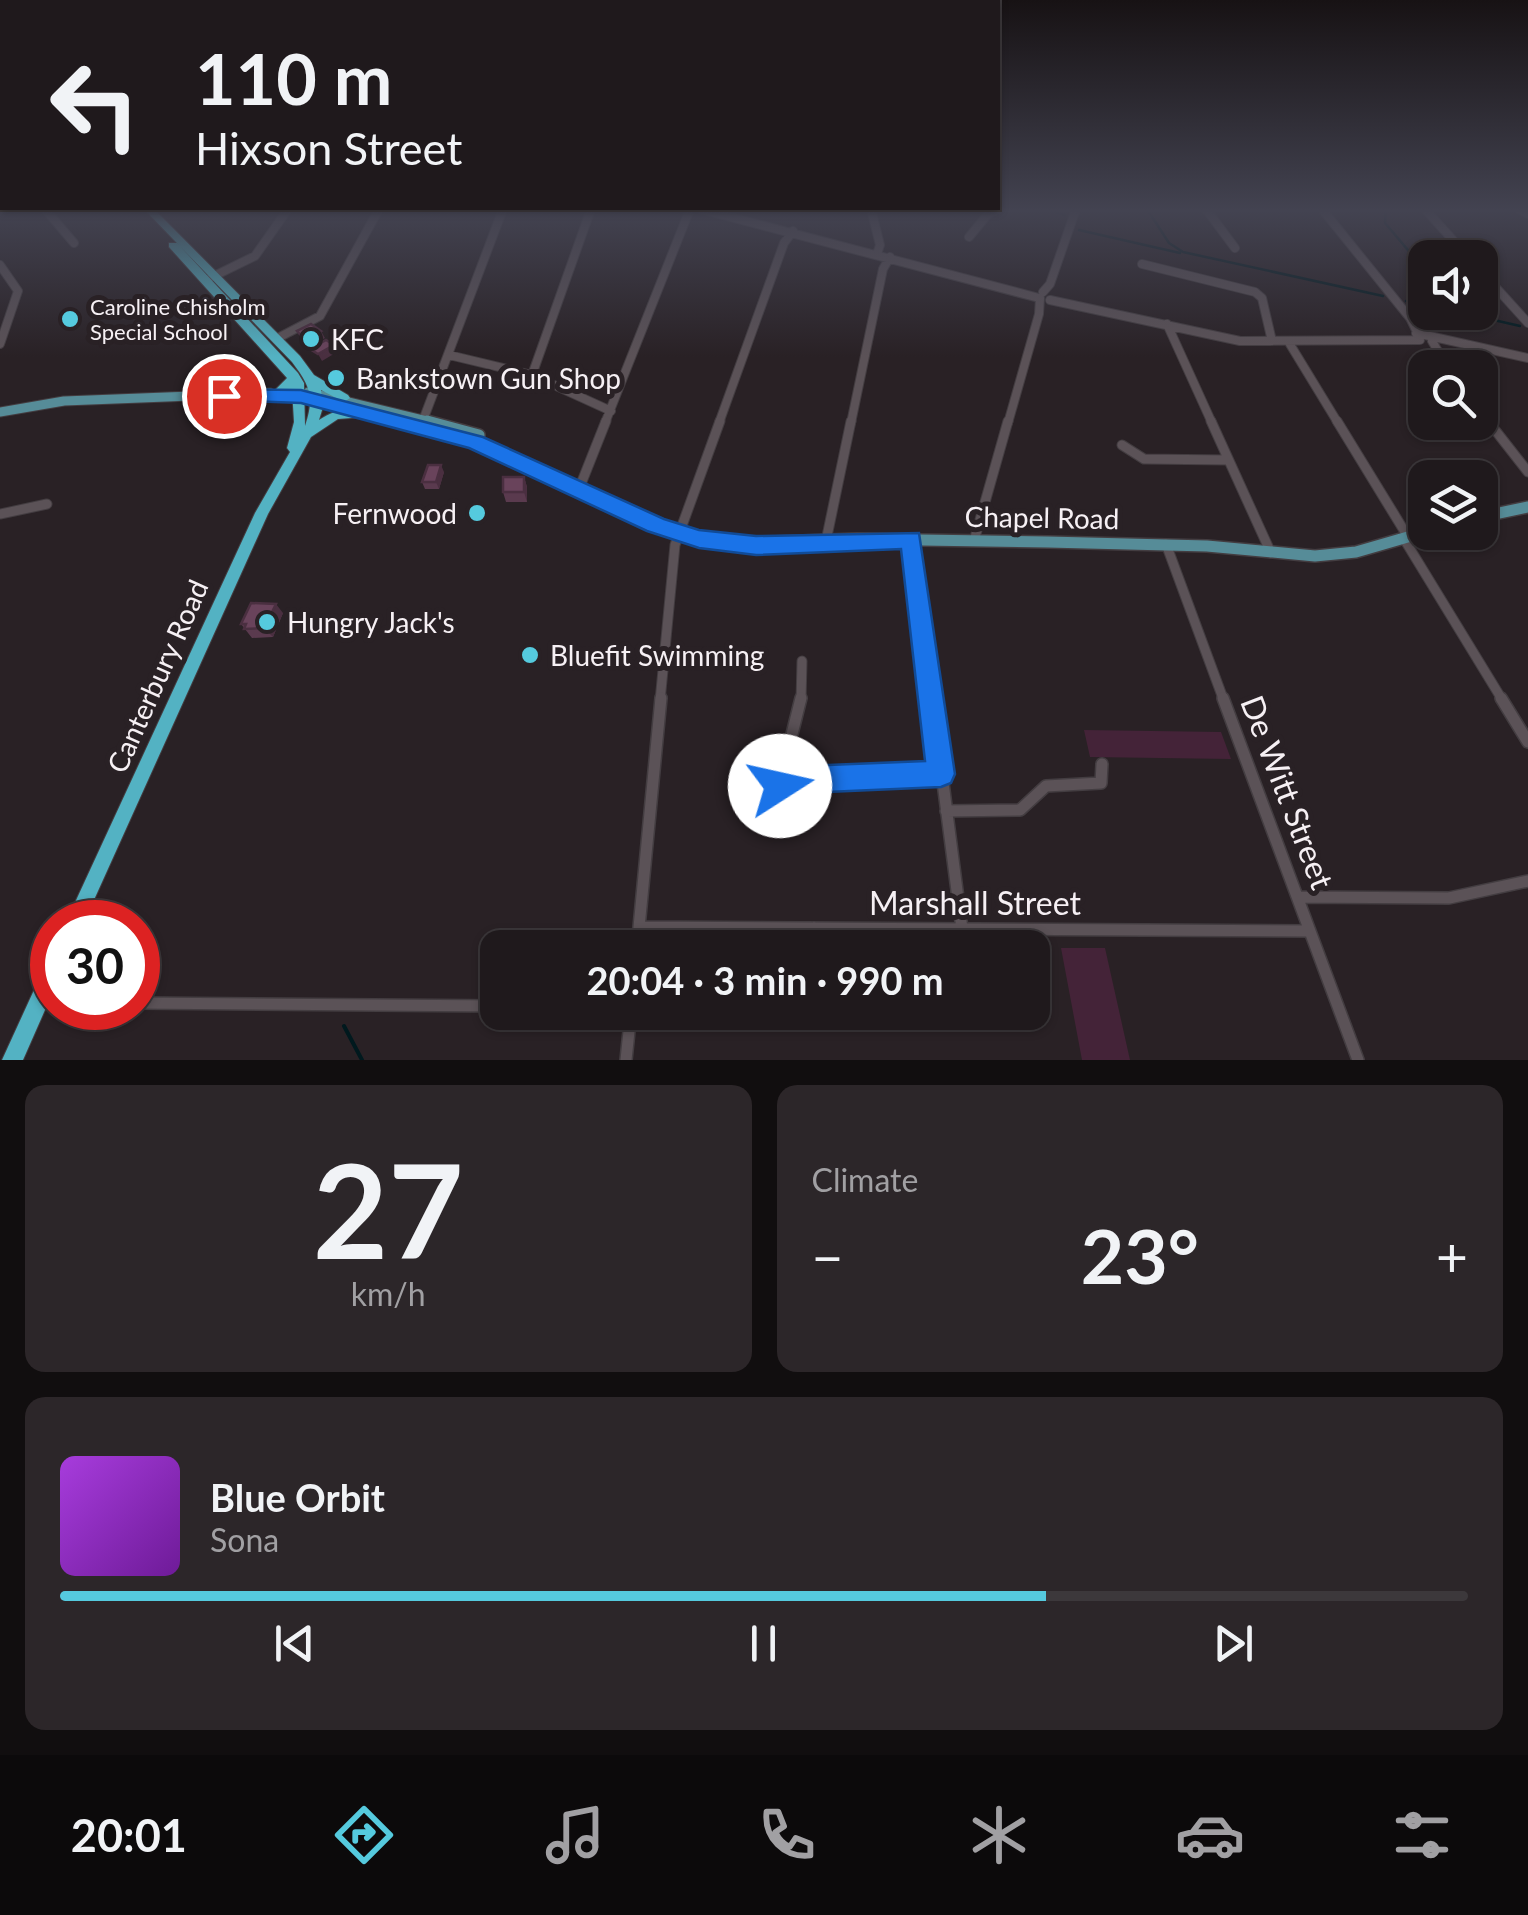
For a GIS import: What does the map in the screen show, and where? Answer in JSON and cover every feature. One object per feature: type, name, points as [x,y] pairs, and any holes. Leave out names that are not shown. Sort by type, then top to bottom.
[{"type":"highway","points":[[190,258],[276,339],[310,378],[344,398]]},
{"type":"highway","points":[[193,258],[294,376],[301,394]]},
{"type":"highway","points":[[280,392],[290,386],[294,376]]},
{"type":"highway","points":[[310,378],[316,396]]},
{"type":"highway","name":"Canterbury Road","points":[[294,454],[301,394]]},
{"type":"highway","name":"Canterbury Road","points":[[86,900],[226,589],[306,437],[316,396]]},
{"type":"highway","points":[[306,437],[335,415],[364,413]]},
{"type":"highway","points":[[12,1060],[30,1030]]},
{"type":"main road","points":[[262,394],[316,396]]},
{"type":"main road","points":[[0,412],[58,401],[301,394]]},
{"type":"main road","name":"Chapel Road","points":[[316,396],[344,398],[487,446],[679,534],[734,545],[911,539],[1166,544],[1336,555],[1406,538]]},
{"type":"main road","name":"Chapel Road","points":[[316,396],[364,413],[422,424]]},
{"type":"main road","points":[[1498,513],[1528,507]]},
{"type":"street","points":[[210,278],[251,258]]},
{"type":"street","points":[[276,339],[320,316],[352,258]]},
{"type":"street","points":[[422,424],[485,258]]},
{"type":"street","points":[[532,375],[573,258]]},
{"type":"street","points":[[579,488],[675,258]]},
{"type":"street","points":[[639,930],[679,534],[778,258]]},
{"type":"street","points":[[826,540],[889,258]]},
{"type":"street","points":[[896,258],[1240,341],[1424,337],[1528,358]]},
{"type":"street","points":[[974,541],[1039,314],[1059,258]]},
{"type":"street","points":[[1364,258],[1434,350]]},
{"type":"street","points":[[1142,264],[1255,292],[1262,298],[1272,341]]},
{"type":"street","points":[[0,344],[18,291],[2,270]]},
{"type":"street","points":[[1498,290],[1528,323]]},
{"type":"street","points":[[1167,324],[1271,553]]},
{"type":"street","points":[[1288,341],[1528,742]]},
{"type":"street","points":[[449,355],[532,375],[611,411]]},
{"type":"street","points":[[1498,433],[1528,472]]},
{"type":"street","points":[[1122,445],[1144,459],[1228,460]]},
{"type":"street","points":[[0,514],[47,504]]},
{"type":"street","points":[[911,539],[962,929]]},
{"type":"street","name":"De Witt Street","points":[[1166,544],[1358,1060]]},
{"type":"street","points":[[802,661],[802,696],[789,740],[788,762],[794,776],[804,780],[941,774]]},
{"type":"street","points":[[946,811],[1020,810],[1046,786],[1101,783],[1102,764]]},
{"type":"street","points":[[780,786],[794,776]]},
{"type":"street","points":[[1298,897],[1449,898],[1528,881]]},
{"type":"street","name":"Marshall Street","points":[[639,927],[1310,931]]},
{"type":"street","points":[[160,1004],[480,1006]]},
{"type":"street","points":[[626,1060],[629,1030]]},
{"type":"shaded area","points":[[1084,730],[1221,732],[1231,759],[1090,757]]},
{"type":"shaded area","points":[[1061,948],[1105,948],[1130,1060],[1082,1060]]},
{"type":"building","points":[[311,324],[321,331],[304,339],[297,331]]},
{"type":"building","points":[[326,340],[334,345],[318,354],[310,349]]},
{"type":"building","points":[[428,465],[441,465],[436,482],[422,482]]},
{"type":"building","points":[[503,477],[524,477],[524,492],[503,492]]},
{"type":"building","points":[[251,603],[276,604],[264,628],[244,629],[246,624],[241,624]]},
{"type":"waterway","points":[[1212,258],[1383,296]]},
{"type":"waterway","points":[[1498,321],[1520,326]]},
{"type":"waterway","points":[[344,1026],[362,1060]]},
{"type":"place","name":"Caroline Chisholm Special School","points":[[70,319]]},
{"type":"place","name":"KFC","points":[[311,339]]},
{"type":"place","name":"Bankstown Gun Shop","points":[[336,378]]},
{"type":"place","name":"Fernwood","points":[[477,513]]},
{"type":"place","name":"Hungry Jack's","points":[[267,622]]},
{"type":"place","name":"Bluefit Swimming","points":[[530,655]]},
{"type":"route","points":[[224,396],[301,396],[476,442],[656,525],[699,539],[756,546],[843,539],[911,539],[941,774],[858,774],[804,780],[794,776],[780,786]]}]
